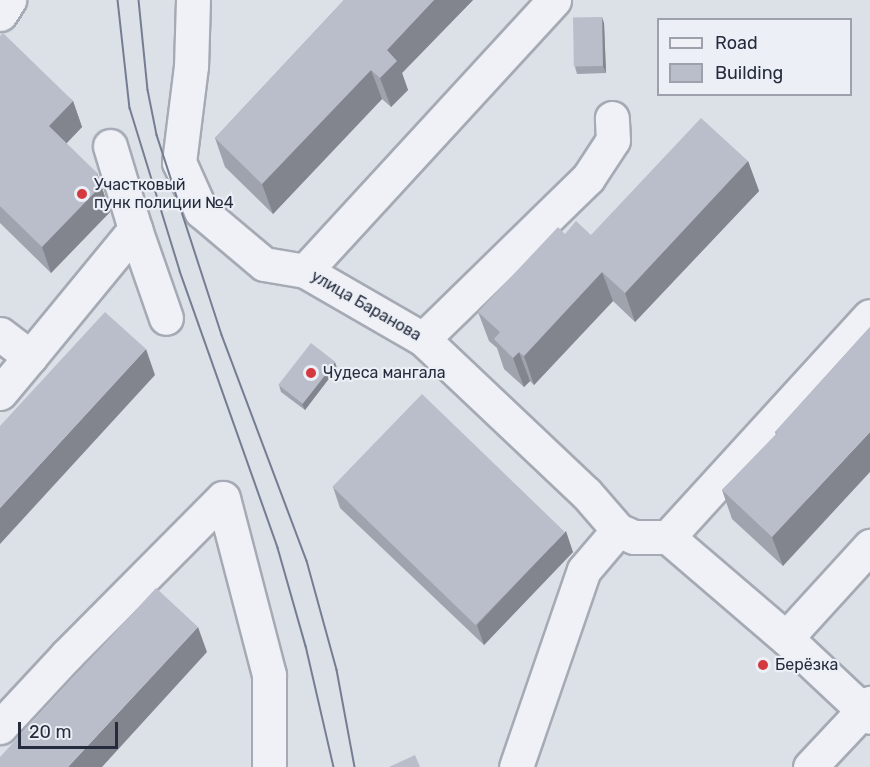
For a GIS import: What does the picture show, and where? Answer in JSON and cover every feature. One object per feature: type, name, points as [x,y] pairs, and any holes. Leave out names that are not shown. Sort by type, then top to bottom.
[{"type":"street","points":[[0,14],[9,0]]},
{"type":"street","name":"улица Баранова","points":[[193,0],[190,66],[179,162],[201,211],[264,264],[305,270],[423,339],[586,494],[618,530]]},
{"type":"street","points":[[305,270],[554,0]]},
{"type":"street","points":[[423,339],[588,178],[614,140],[612,118]]},
{"type":"street","points":[[110,146],[166,318]]},
{"type":"street","points":[[0,393],[135,228]]},
{"type":"street","points":[[668,537],[870,316]]},
{"type":"street","points":[[0,334],[30,357]]},
{"type":"street","points":[[0,727],[67,655],[224,498],[269,675],[269,767]]},
{"type":"street","points":[[516,767],[585,570],[618,530],[634,537],[668,537],[868,710],[810,767]]},
{"type":"street","points":[[786,638],[870,546]]},
{"type":"building","points":[[344,0],[434,0],[387,50],[397,61],[380,78],[371,70],[262,184],[215,138]]},
{"type":"building","points":[[602,17],[603,66],[574,66],[573,18]]},
{"type":"building","points":[[3,33],[73,101],[49,126],[97,173],[101,186],[42,247],[0,206],[0,36]]},
{"type":"building","points":[[701,118],[748,161],[625,293],[602,272],[524,356],[519,352],[513,358],[494,339],[500,332],[478,312],[558,227],[565,234],[576,221],[591,235]]},
{"type":"building","points":[[105,312],[146,349],[0,508],[0,426]]},
{"type":"building","points":[[870,327],[870,432],[772,537],[722,490],[777,433],[775,432]]},
{"type":"building","points":[[311,343],[335,362],[303,404],[278,385]]},
{"type":"building","points":[[422,394],[565,532],[476,625],[332,487]]},
{"type":"building","points":[[156,588],[198,627],[68,767],[0,767],[0,757]]},
{"type":"building","points":[[415,755],[420,767],[389,767]]},
{"type":"tram line","points":[[118,0],[130,108],[180,271],[278,548],[306,646],[334,767]]},
{"type":"tram line","points":[[139,0],[148,90],[157,135],[222,335],[307,561],[337,670],[355,767]]},
{"type":"place","name":"Участковый пунк полиции №4","points":[[82,194]]},
{"type":"place","name":"Чудеса мангала","points":[[311,373]]},
{"type":"place","name":"Берёзка","points":[[763,665]]}]
